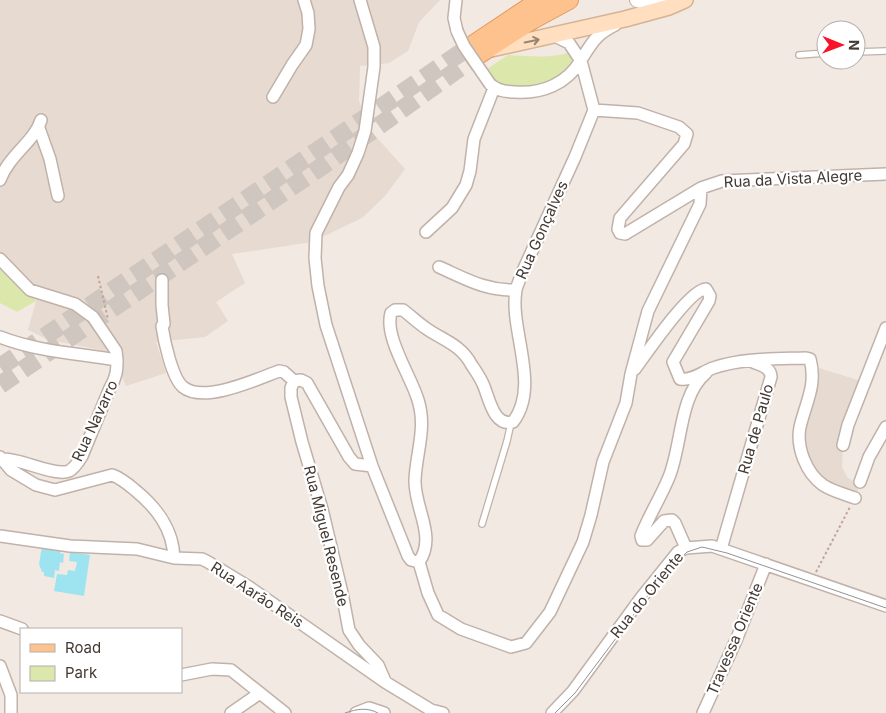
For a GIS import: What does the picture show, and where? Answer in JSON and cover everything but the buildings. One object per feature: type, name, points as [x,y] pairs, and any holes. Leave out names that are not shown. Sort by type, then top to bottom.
[{"type":"main road","points":[[478,50],[540,0]]},
{"type":"main road","points":[[478,50],[569,0]]},
{"type":"main road","points":[[478,50],[555,36],[669,7],[684,0]]},
{"type":"street","points":[[273,97],[306,45],[310,29],[304,0]]},
{"type":"street","points":[[360,0],[374,47],[374,67],[365,131],[348,176],[339,187],[316,233],[315,258],[318,286],[326,325],[372,466],[408,556],[411,560],[419,562]]},
{"type":"street","points":[[456,0],[454,18],[456,31],[464,46],[492,86],[501,91],[520,93],[543,91],[568,77],[581,61],[591,42],[598,35],[625,19]]},
{"type":"street","points":[[637,0],[653,4],[684,0]]},
{"type":"street","points":[[555,36],[569,43],[581,61],[594,110]]},
{"type":"street","points":[[426,232],[452,208],[466,186],[474,139],[492,86]]},
{"type":"street","name":"Rua da Vista Alegre","points":[[594,110],[638,113],[679,127],[686,134],[684,144],[620,218],[618,229],[620,233],[625,234],[701,188],[722,181],[886,174]]},
{"type":"street","name":"Rua Gonçalves","points":[[511,423],[519,411],[525,386],[517,324],[516,290],[594,110]]},
{"type":"street","points":[[0,180],[4,170],[40,124],[58,196]]},
{"type":"street","points":[[419,562],[428,593],[438,615],[461,629],[510,647],[526,643],[550,612],[583,542],[603,462],[626,403],[631,374],[648,311],[700,204],[701,188]]},
{"type":"street","points":[[0,260],[30,290],[75,304],[93,317],[116,351],[117,360]]},
{"type":"street","points":[[439,267],[483,287],[516,290]]},
{"type":"street","points":[[162,280],[164,324],[162,326],[166,351],[183,387],[191,391],[207,393],[225,390],[279,371],[284,372],[294,381],[301,380],[307,383],[348,457],[355,464],[372,466]]},
{"type":"street","points":[[631,374],[679,310],[703,289],[709,291],[709,301],[673,362],[676,372],[682,379],[690,378],[711,369],[750,360]]},
{"type":"street","points":[[419,562],[424,555],[426,540],[423,516],[415,482],[421,438],[421,414],[418,401],[396,349],[390,326],[391,313],[395,310],[403,310],[428,330],[446,339],[458,348],[470,360],[483,384],[496,416],[502,421],[511,423]]},
{"type":"street","points":[[843,445],[848,425],[886,328]]},
{"type":"street","name":"Rua Navarro","points":[[0,336],[19,344],[51,352],[117,360],[115,379],[82,456],[69,471],[60,472],[17,460],[1,458]]},
{"type":"street","name":"Rua de Paulo","points":[[750,360],[808,358],[811,361],[811,392],[799,436],[802,452],[810,472],[822,484],[854,498]]},
{"type":"street","name":"Rua de Paulo","points":[[722,549],[771,376],[769,369],[750,360]]},
{"type":"street","points":[[686,548],[672,520],[664,521],[647,540],[642,540],[641,536],[674,463],[687,403],[692,390],[702,376],[711,369]]},
{"type":"street","name":"Rua Miguel Resende","points":[[294,381],[291,397],[322,509],[342,593],[348,630],[358,645],[378,665],[385,682]]},
{"type":"street","points":[[860,482],[869,457],[886,428]]},
{"type":"street","points":[[1,458],[11,470],[36,485],[55,490],[107,476],[119,477],[143,496],[158,512],[168,529],[174,547],[174,558]]},
{"type":"street","name":"Rua Aarão Reis","points":[[0,536],[70,546],[137,549],[174,558],[202,559],[249,587],[385,682],[430,711]]},
{"type":"street","name":"Rua do Oriente","points":[[552,713],[572,691],[641,598],[678,552],[686,548],[712,546],[886,606]]},
{"type":"street","name":"Travessa Oriente","points":[[703,713],[737,638],[766,564]]},
{"type":"street","points":[[0,621],[20,628]]},
{"type":"street","points":[[0,666],[11,695],[11,713]]},
{"type":"street","points":[[182,675],[212,669],[231,670],[285,713]]},
{"type":"street","points":[[231,713],[260,693]]},
{"type":"street","points":[[356,713],[369,708],[384,713]]},
{"type":"street","points":[[430,711],[443,713]]},
{"type":"lane","points":[[866,52],[886,51]]},
{"type":"lane","points":[[799,55],[816,54]]},
{"type":"lane","name":"Rua Gonçalves","points":[[482,524],[511,423]]},
{"type":"path","points":[[98,276],[109,321]]},
{"type":"path","points":[[812,580],[854,498]]},
{"type":"shaded area","points":[[0,0],[440,0],[419,22],[408,51],[389,63],[360,66],[359,101],[370,130],[405,169],[385,196],[362,218],[312,242],[232,254],[245,283],[216,302],[228,321],[205,337],[156,342],[166,373],[126,386],[112,352],[49,340],[28,330],[36,301],[0,253]]},
{"type":"shaded area","points":[[819,368],[864,382],[843,443],[842,467],[847,477],[857,484],[858,490],[854,496],[819,479],[802,453],[812,369]]},
{"type":"green space","points":[[571,52],[574,63],[569,72],[542,86],[506,88],[495,81],[487,69],[508,55],[547,56]]},
{"type":"green space","points":[[0,253],[36,301],[17,312],[0,303]]},
{"type":"water","points":[[42,546],[60,549],[60,553],[64,554],[63,563],[60,562],[59,571],[55,570],[54,578],[44,576],[44,572],[42,572],[39,564]]},
{"type":"water","points":[[70,552],[90,555],[84,596],[54,591],[57,574],[67,575],[68,570],[75,571],[77,562],[69,561]]},
{"type":"tunnel","points":[[0,367],[472,45]]},
{"type":"tunnel","points":[[0,385],[324,165],[478,55]]},
{"type":"tram line","points":[[555,713],[575,693],[658,582],[687,552],[702,547],[727,553],[886,608]]},
{"type":"tram line","points":[[345,713],[362,709],[378,713]]}]
